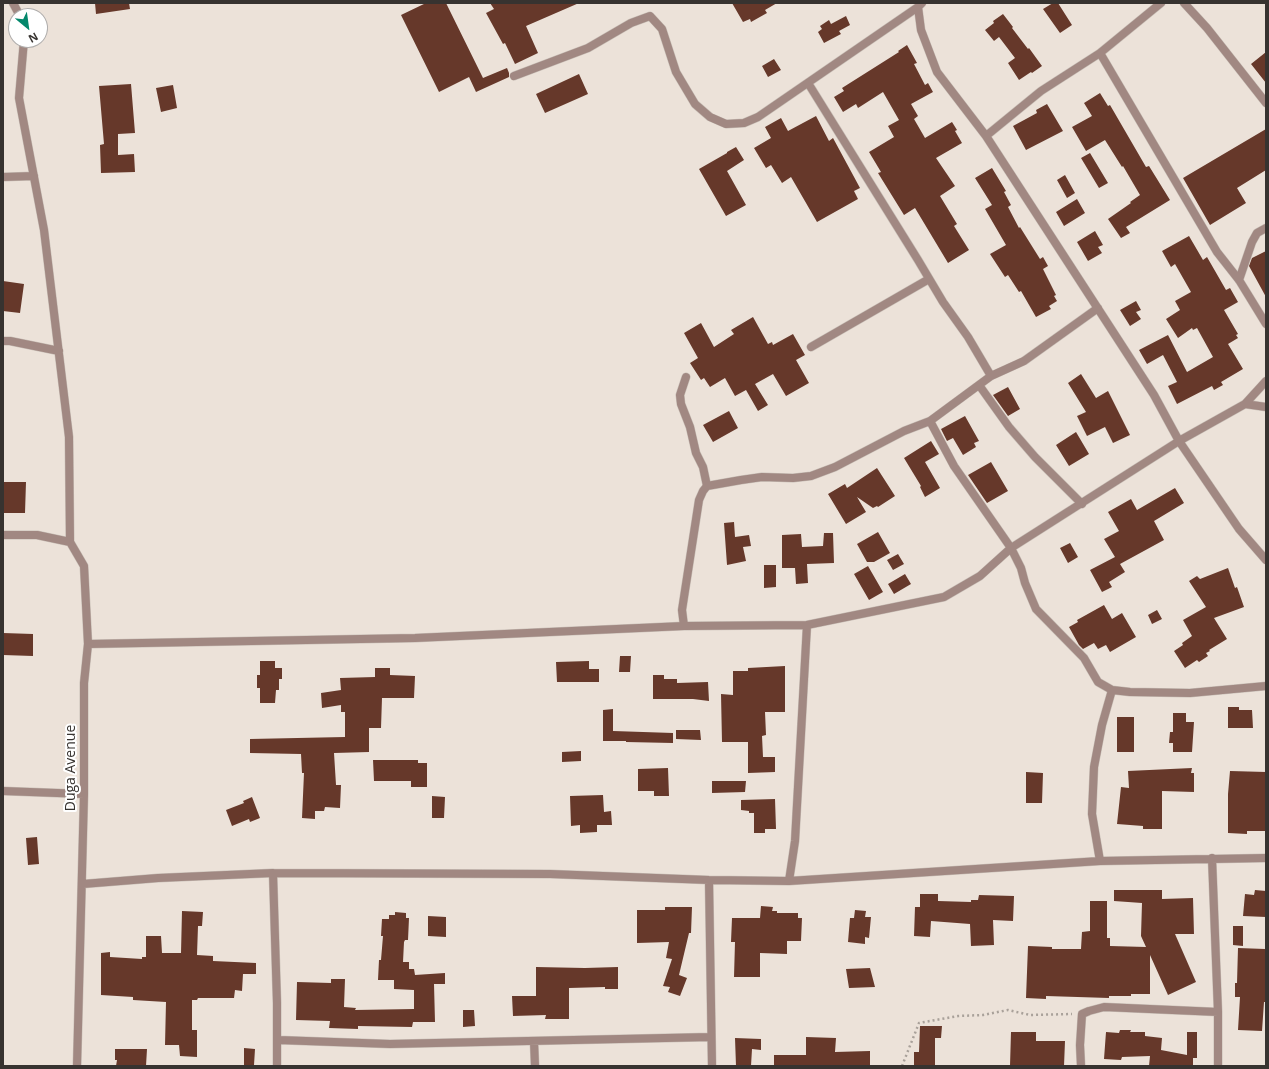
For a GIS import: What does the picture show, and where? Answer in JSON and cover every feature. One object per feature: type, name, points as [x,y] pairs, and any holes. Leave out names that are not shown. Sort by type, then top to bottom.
[{"type":"street","points":[[986,136],[1041,91],[1100,53],[1161,3]]},
{"type":"street","points":[[1184,3],[1207,28],[1266,103]]},
{"type":"street","points":[[514,76],[588,48],[631,23],[650,16],[662,29],[676,72],[695,104],[710,117],[726,124],[744,123],[758,117],[920,5]]},
{"type":"street","points":[[920,5],[921,30],[937,72],[986,136],[1154,395],[1179,441],[1239,528],[1266,560]]},
{"type":"street","points":[[3,535],[37,535],[70,542],[70,437],[44,230],[19,98],[23,48]]},
{"type":"street","points":[[1100,53],[1217,252],[1239,280],[1266,324]]},
{"type":"street","points":[[808,83],[943,302],[968,337],[991,376]]},
{"type":"street","points":[[3,177],[34,176]]},
{"type":"street","points":[[1239,280],[1252,242],[1258,233],[1266,228]]},
{"type":"street","points":[[811,347],[929,279]]},
{"type":"street","points":[[684,626],[682,610],[699,500],[707,486],[762,477],[793,478],[811,476],[835,467],[904,432],[930,421],[991,376],[1024,361],[1098,308]]},
{"type":"street","points":[[3,341],[10,341],[59,351]]},
{"type":"street","points":[[686,377],[680,395],[681,404],[690,427],[696,453],[703,467],[707,486]]},
{"type":"street","points":[[88,644],[415,638],[684,626],[807,625],[944,597],[980,576],[1011,548],[1179,441],[1245,404],[1266,382]]},
{"type":"street","points":[[979,385],[1009,427],[1030,451],[1082,504]]},
{"type":"street","points":[[1245,404],[1266,407]]},
{"type":"street","points":[[930,421],[954,466],[1011,548],[1021,568],[1024,583],[1036,609],[1084,658],[1098,682],[1112,690],[1130,692],[1190,693],[1266,686]]},
{"type":"street","name":"Duga Avenue","points":[[70,542],[84,566],[88,644],[84,683],[83,884],[77,1066]]},
{"type":"street","points":[[789,880],[795,841],[807,625]]},
{"type":"street","points":[[1100,861],[1092,814],[1094,768],[1102,725],[1112,690]]},
{"type":"street","points":[[3,791],[84,794]]},
{"type":"street","points":[[1212,858],[1218,1012],[1218,1066]]},
{"type":"street","points":[[83,884],[158,878],[273,873],[550,874],[710,880],[789,880],[1100,861],[1266,858]]},
{"type":"street","points":[[273,873],[278,1040],[277,1066]]},
{"type":"street","points":[[710,880],[712,1066]]},
{"type":"street","points":[[1081,1066],[1080,1045],[1082,1014],[1089,1011],[1104,1008],[1218,1012]]},
{"type":"street","points":[[278,1040],[390,1044],[711,1037]]},
{"type":"street","points":[[534,1041],[535,1066]]},
{"type":"path","points":[[902,1066],[919,1022],[958,1016],[983,1015],[1008,1010],[1030,1015],[1082,1014]]},
{"type":"building","points":[[95,3],[129,3],[130,9],[96,14]]},
{"type":"building","points":[[426,3],[446,3],[483,78],[507,68],[509,77],[476,92],[469,77],[439,92],[401,15]]},
{"type":"building","points":[[490,3],[579,3],[526,26],[538,53],[515,64],[505,43],[503,44],[486,13],[494,9]]},
{"type":"building","points":[[732,3],[777,3],[765,10],[767,13],[751,22],[750,19],[743,22]]},
{"type":"building","points":[[1053,3],[1058,3],[1072,25],[1060,33],[1043,9]]},
{"type":"building","points":[[1003,14],[1013,27],[1012,28],[1042,66],[1019,80],[1008,63],[1015,58],[999,37],[994,41],[985,30],[994,23],[993,21]]},
{"type":"building","points":[[846,16],[850,25],[839,31],[841,34],[824,43],[818,32],[822,29],[820,26],[829,20],[831,24]]},
{"type":"building","points":[[907,45],[917,63],[914,64],[925,85],[928,83],[933,92],[911,104],[918,116],[914,119],[925,138],[952,122],[962,143],[936,158],[955,186],[940,196],[957,224],[954,226],[969,250],[948,263],[915,208],[904,215],[878,173],[881,172],[869,152],[894,137],[888,126],[899,120],[883,92],[858,108],[856,104],[843,112],[834,97],[844,91],[842,88],[899,52],[898,51]]},
{"type":"building","points":[[1266,52],[1266,83],[1251,64]]},
{"type":"building","points":[[774,59],[781,70],[768,77],[762,66]]},
{"type":"building","points":[[579,74],[588,94],[545,113],[536,94]]},
{"type":"building","points":[[131,84],[135,133],[118,134],[118,155],[134,154],[135,172],[101,173],[100,145],[104,144],[99,86]]},
{"type":"building","points":[[173,85],[177,108],[161,112],[156,88]]},
{"type":"building","points":[[1100,93],[1108,106],[1110,105],[1146,167],[1149,166],[1170,200],[1126,227],[1130,233],[1121,238],[1108,219],[1140,195],[1123,166],[1122,167],[1105,140],[1086,151],[1072,127],[1092,116],[1084,103]]},
{"type":"building","points":[[1047,104],[1063,131],[1026,150],[1013,126],[1037,113],[1036,110]]},
{"type":"building","points":[[816,116],[829,141],[833,138],[860,188],[854,191],[858,199],[817,222],[791,177],[782,183],[771,165],[766,168],[754,148],[771,138],[765,127],[781,118],[788,131]]},
{"type":"building","points":[[1266,129],[1266,170],[1237,188],[1246,203],[1210,225],[1183,178]]},
{"type":"building","points":[[736,147],[744,160],[727,171],[746,205],[726,216],[699,169]]},
{"type":"building","points":[[1090,153],[1108,183],[1099,188],[1081,158]]},
{"type":"building","points":[[992,168],[1006,191],[1004,192],[1011,205],[1008,207],[1019,228],[1020,227],[1040,259],[1043,257],[1048,266],[1043,269],[1056,295],[1054,296],[1057,301],[1049,306],[1051,309],[1036,317],[1021,291],[1019,292],[1008,275],[1005,277],[990,254],[1006,245],[985,209],[992,205],[975,178]]},
{"type":"building","points":[[1065,175],[1075,193],[1067,198],[1057,180]]},
{"type":"building","points":[[1077,199],[1085,213],[1064,226],[1056,212]]},
{"type":"building","points":[[1095,231],[1103,245],[1098,247],[1102,253],[1088,261],[1077,242]]},
{"type":"building","points":[[1189,236],[1203,260],[1207,257],[1226,290],[1230,288],[1238,302],[1224,310],[1238,334],[1236,335],[1238,338],[1228,344],[1243,369],[1221,382],[1223,385],[1214,390],[1212,386],[1177,404],[1168,386],[1177,382],[1163,355],[1147,364],[1139,350],[1168,335],[1187,372],[1213,357],[1197,328],[1193,330],[1192,328],[1178,338],[1166,319],[1180,310],[1175,301],[1191,292],[1175,264],[1171,267],[1162,251]]},
{"type":"building","points":[[1266,251],[1266,297],[1249,266],[1252,258]]},
{"type":"building","points":[[3,281],[24,284],[20,313],[3,311]]},
{"type":"building","points":[[1136,301],[1141,310],[1136,312],[1141,319],[1130,326],[1120,310]]},
{"type":"building","points":[[753,317],[768,344],[772,342],[773,345],[793,334],[805,355],[796,360],[809,383],[786,396],[773,374],[755,384],[768,405],[758,411],[746,390],[735,396],[725,378],[710,387],[704,378],[701,380],[690,363],[698,358],[684,333],[701,323],[714,347],[734,334],[731,330]]},
{"type":"building","points":[[1081,374],[1096,398],[1108,391],[1130,435],[1113,443],[1105,427],[1087,436],[1077,416],[1086,412],[1068,383]]},
{"type":"building","points":[[1008,387],[1020,409],[1008,416],[993,395]]},
{"type":"building","points":[[729,411],[738,428],[713,442],[703,425]]},
{"type":"building","points":[[965,416],[979,441],[974,443],[976,447],[963,455],[953,438],[947,441],[941,429]]},
{"type":"building","points":[[1076,432],[1089,454],[1069,466],[1056,445]]},
{"type":"building","points":[[931,441],[939,454],[925,462],[940,488],[925,497],[920,487],[921,486],[904,458]]},
{"type":"building","points":[[991,462],[1008,491],[987,503],[968,475]]},
{"type":"building","points":[[877,468],[895,496],[878,507],[873,508],[857,497],[866,512],[846,524],[828,494],[845,484],[847,488]]},
{"type":"building","points":[[3,482],[26,482],[25,513],[3,513]]},
{"type":"building","points":[[1175,488],[1184,503],[1154,521],[1164,540],[1120,564],[1125,572],[1109,582],[1112,587],[1102,592],[1090,570],[1115,557],[1104,539],[1119,531],[1108,512],[1131,499],[1137,510]]},
{"type":"building","points":[[734,522],[735,537],[749,535],[751,546],[743,547],[746,561],[727,565],[724,523]]},
{"type":"building","points":[[878,532],[890,553],[874,562],[867,562],[857,544]]},
{"type":"building","points":[[824,533],[833,533],[834,563],[807,564],[808,583],[796,584],[795,568],[782,568],[782,535],[801,534],[802,547],[823,546]]},
{"type":"building","points":[[1070,543],[1078,557],[1068,563],[1060,548]]},
{"type":"building","points":[[898,554],[904,564],[893,570],[887,560]]},
{"type":"building","points":[[764,565],[776,565],[776,587],[764,588]]},
{"type":"building","points":[[868,566],[883,592],[869,600],[854,574]]},
{"type":"building","points":[[1228,568],[1244,607],[1214,618],[1227,639],[1209,650],[1210,651],[1206,653],[1208,656],[1199,662],[1197,660],[1185,668],[1174,651],[1192,636],[1183,620],[1206,607],[1189,581],[1197,576],[1200,579]]},
{"type":"building","points":[[905,574],[911,584],[894,594],[888,584]]},
{"type":"building","points":[[1104,605],[1112,619],[1122,613],[1136,637],[1110,652],[1106,645],[1098,649],[1094,643],[1083,649],[1079,645],[1069,627],[1078,622],[1077,620]]},
{"type":"building","points":[[1157,610],[1162,619],[1152,624],[1148,615]]},
{"type":"building","points":[[3,633],[33,634],[33,656],[3,655]]},
{"type":"building","points":[[620,656],[631,656],[630,672],[619,672]]},
{"type":"building","points":[[260,661],[275,661],[275,668],[282,668],[282,679],[279,679],[279,690],[276,690],[275,703],[260,703],[260,688],[257,688],[257,675],[260,675]]},
{"type":"building","points":[[589,661],[589,669],[599,669],[599,682],[557,682],[556,662]]},
{"type":"building","points":[[785,666],[785,712],[765,712],[766,735],[762,736],[763,757],[775,757],[775,772],[748,773],[748,742],[722,742],[721,694],[733,695],[733,671],[748,671],[748,668]]},
{"type":"building","points":[[375,668],[390,668],[390,675],[415,676],[414,698],[382,698],[381,728],[369,728],[369,752],[334,753],[336,785],[341,785],[340,808],[325,807],[324,811],[315,811],[315,819],[302,818],[304,773],[302,773],[301,754],[250,753],[250,739],[345,737],[345,712],[341,712],[341,705],[322,708],[321,693],[341,690],[340,678],[375,677]]},
{"type":"building","points":[[653,675],[664,675],[664,679],[677,679],[677,683],[708,682],[709,701],[693,699],[653,699]]},
{"type":"building","points":[[1228,707],[1239,707],[1239,710],[1252,710],[1253,728],[1228,728]]},
{"type":"building","points":[[613,709],[613,731],[673,733],[673,743],[603,741],[603,710]]},
{"type":"building","points":[[1173,713],[1186,713],[1186,722],[1194,722],[1192,752],[1173,752],[1173,743],[1169,743],[1170,732],[1173,732]]},
{"type":"building","points":[[1117,717],[1134,717],[1134,752],[1117,752]]},
{"type":"building","points":[[676,730],[700,730],[701,740],[676,739]]},
{"type":"building","points":[[581,751],[581,761],[562,762],[562,752]]},
{"type":"building","points":[[373,760],[418,760],[418,763],[427,763],[427,787],[411,787],[411,781],[374,781]]},
{"type":"building","points":[[668,768],[669,796],[654,796],[654,791],[638,791],[638,769]]},
{"type":"building","points":[[1192,768],[1191,773],[1194,773],[1194,792],[1162,791],[1162,829],[1143,829],[1143,826],[1117,824],[1121,787],[1129,788],[1128,771]]},
{"type":"building","points":[[1230,771],[1266,772],[1266,831],[1247,831],[1247,834],[1228,833],[1228,794]]},
{"type":"building","points":[[1026,772],[1043,773],[1042,803],[1026,803]]},
{"type":"building","points":[[712,781],[746,781],[745,792],[712,793]]},
{"type":"building","points":[[603,795],[604,812],[611,811],[612,825],[597,825],[597,832],[580,833],[580,825],[571,826],[570,796]]},
{"type":"building","points":[[432,796],[445,797],[444,818],[432,818]]},
{"type":"building","points":[[252,797],[260,818],[250,822],[249,819],[232,826],[226,810],[244,803],[243,801]]},
{"type":"building","points":[[775,799],[776,829],[765,829],[765,833],[754,833],[754,813],[741,810],[741,800]]},
{"type":"building","points":[[37,837],[39,864],[28,865],[26,838]]},
{"type":"building","points":[[1114,890],[1162,890],[1162,899],[1193,898],[1194,934],[1175,934],[1196,982],[1168,995],[1150,955],[1150,994],[1109,996],[1109,998],[1046,996],[1046,999],[1026,998],[1028,946],[1052,947],[1052,949],[1081,949],[1082,932],[1090,931],[1090,901],[1107,901],[1107,938],[1110,938],[1110,946],[1146,947],[1141,936],[1142,903],[1114,901]]},
{"type":"building","points":[[1255,890],[1266,891],[1266,917],[1243,916],[1245,894],[1254,895]]},
{"type":"building","points":[[920,894],[938,894],[938,901],[971,902],[971,900],[978,900],[979,895],[1014,896],[1013,921],[993,920],[994,945],[971,946],[970,924],[931,921],[930,937],[914,936],[915,907],[920,907]]},
{"type":"building","points":[[761,906],[773,907],[772,911],[777,911],[777,913],[798,913],[798,918],[802,918],[801,941],[787,941],[787,954],[760,953],[760,977],[734,977],[735,942],[731,942],[732,918],[760,918]]},
{"type":"building","points":[[665,907],[692,907],[691,933],[689,933],[679,975],[687,978],[680,996],[668,992],[670,987],[663,986],[672,959],[666,958],[669,942],[637,943],[637,910],[665,910]]},
{"type":"building","points":[[855,910],[866,911],[865,917],[871,917],[869,938],[865,937],[865,944],[848,942],[850,918],[854,918]]},
{"type":"building","points":[[182,911],[203,912],[202,926],[198,926],[197,955],[213,956],[213,961],[256,963],[256,974],[243,974],[242,991],[235,990],[234,998],[198,998],[197,1000],[192,1000],[192,1030],[197,1030],[197,1057],[180,1056],[179,1045],[165,1045],[166,1002],[133,1000],[133,997],[101,995],[101,953],[110,952],[110,957],[142,959],[142,957],[146,957],[146,936],[161,936],[162,953],[181,953]]},
{"type":"building","points":[[395,912],[406,913],[406,918],[409,918],[408,940],[405,940],[404,942],[403,962],[409,962],[409,969],[414,969],[415,975],[445,973],[445,984],[434,984],[435,1022],[413,1022],[412,1027],[358,1026],[358,1029],[329,1028],[330,1021],[296,1020],[297,982],[331,983],[331,979],[345,979],[344,1007],[356,1008],[355,1010],[414,1009],[414,990],[394,989],[394,980],[378,980],[379,960],[381,960],[383,936],[381,936],[382,919],[389,919],[389,915],[395,915]]},
{"type":"building","points":[[428,916],[446,917],[446,937],[428,936]]},
{"type":"building","points":[[1233,926],[1243,926],[1243,946],[1233,945]]},
{"type":"building","points":[[1238,948],[1265,949],[1266,1002],[1264,1002],[1262,1031],[1238,1030],[1240,997],[1235,997],[1235,983],[1237,983]]},
{"type":"building","points":[[536,967],[618,967],[618,989],[605,989],[605,987],[569,988],[569,1019],[545,1019],[546,1015],[513,1016],[512,996],[536,996]]},
{"type":"building","points":[[870,968],[875,987],[849,988],[846,969]]},
{"type":"building","points":[[463,1010],[474,1010],[475,1026],[463,1027]]},
{"type":"building","points":[[920,1026],[942,1026],[941,1038],[935,1038],[935,1066],[914,1066],[914,1052],[919,1052]]},
{"type":"building","points":[[1120,1030],[1145,1032],[1145,1036],[1162,1038],[1161,1050],[1187,1055],[1187,1032],[1197,1032],[1197,1058],[1193,1058],[1193,1066],[1149,1066],[1150,1056],[1122,1057],[1121,1060],[1104,1059],[1106,1032],[1119,1033]]},
{"type":"building","points":[[1011,1032],[1036,1032],[1036,1041],[1065,1041],[1064,1066],[1010,1066]]},
{"type":"building","points":[[806,1037],[836,1038],[835,1052],[870,1051],[870,1066],[774,1066],[774,1055],[806,1055]]},
{"type":"building","points":[[735,1038],[761,1039],[761,1050],[752,1049],[751,1066],[736,1066]]},
{"type":"building","points":[[244,1048],[255,1049],[254,1065],[244,1065]]},
{"type":"building","points":[[115,1049],[147,1049],[146,1066],[116,1066],[117,1060],[115,1060]]}]
